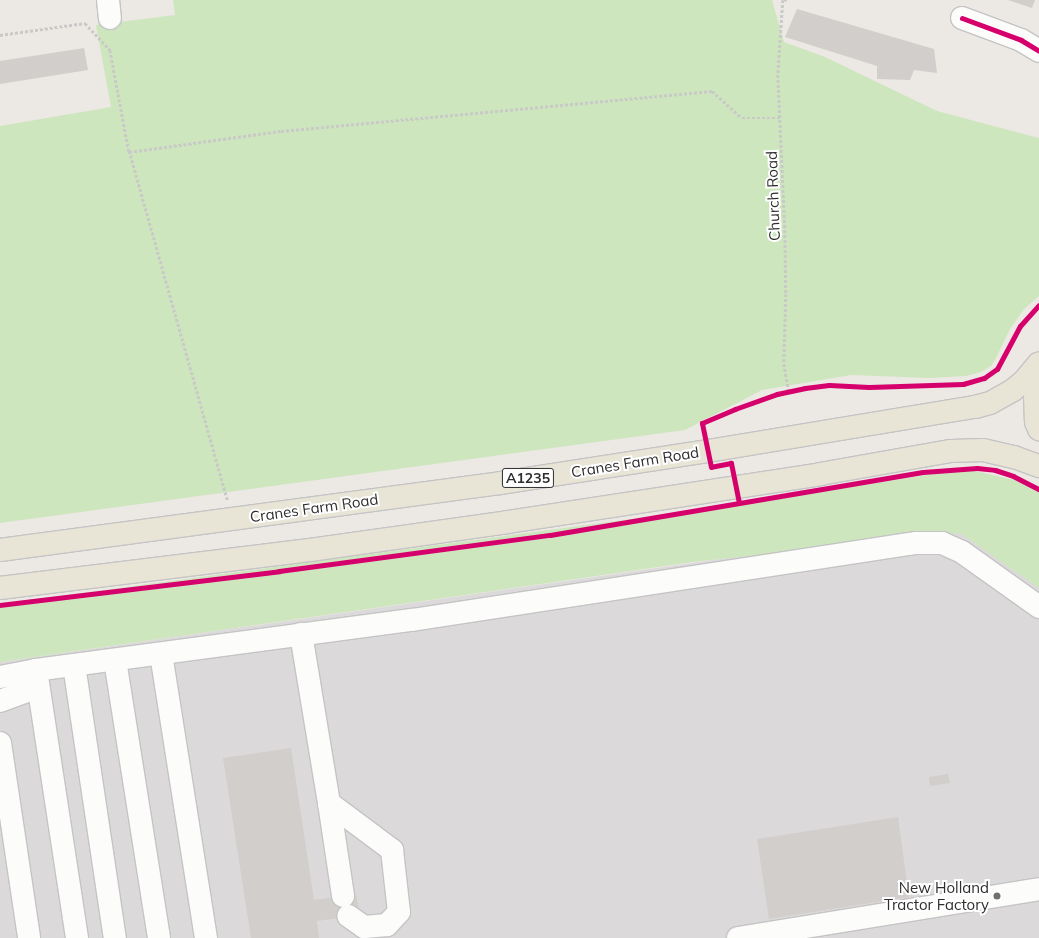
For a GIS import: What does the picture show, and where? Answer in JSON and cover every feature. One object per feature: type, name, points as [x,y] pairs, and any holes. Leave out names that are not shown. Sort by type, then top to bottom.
[{"type":"main road","name":"Cranes Farm Road","points":[[0,550],[501,482],[708,451],[975,407],[990,403],[1013,390],[1024,381],[1039,363]]},
{"type":"main road","points":[[1039,376],[1035,395],[1036,422],[1039,429]]},
{"type":"main road","points":[[0,588],[310,550],[508,522],[820,474],[951,450],[983,450],[1039,466]]},
{"type":"street","points":[[962,18],[1021,40],[1039,51]]},
{"type":"street","points":[[0,701],[37,678],[74,665],[412,620],[916,543],[942,543],[962,552],[1039,607]]},
{"type":"street","points":[[301,634],[346,906],[364,927],[387,925],[399,912],[392,850],[329,803]]},
{"type":"street","points":[[162,654],[206,938]]},
{"type":"street","points":[[115,660],[159,938]]},
{"type":"street","points":[[74,665],[115,938]]},
{"type":"street","points":[[0,677],[37,678]]},
{"type":"street","points":[[37,678],[77,938]]},
{"type":"street","points":[[0,743],[29,938]]},
{"type":"street","points":[[738,938],[1039,890]]},
{"type":"path","points":[[0,35],[85,23],[110,50],[129,152],[232,519]]},
{"type":"path","points":[[129,152],[281,131],[712,91],[742,118],[780,118]]},
{"type":"shaded area","name":"New Holland Tractor Factory","points":[[971,523],[1039,574],[1039,938],[0,938],[0,662]]},
{"type":"green space","points":[[173,0],[772,0],[784,42],[825,57],[937,111],[1039,138],[1039,296],[1024,309],[1010,329],[991,366],[981,372],[966,376],[929,378],[851,375],[762,390],[685,430],[0,523],[0,126],[111,107],[96,25],[175,15]]},
{"type":"green space","points":[[966,469],[1024,482],[1039,491],[1039,588],[960,533],[693,562],[0,662],[0,604],[728,506]]},
{"type":"building","points":[[1008,0],[1035,0],[1032,8]]},
{"type":"building","points":[[797,9],[934,49],[937,73],[914,70],[910,80],[877,79],[877,66],[785,37]]},
{"type":"building","points":[[84,48],[88,70],[0,84],[0,61]]},
{"type":"building","points":[[291,748],[314,900],[356,894],[360,915],[317,921],[319,938],[251,938],[223,758]]},
{"type":"building","points":[[948,774],[950,783],[930,786],[929,777]]},
{"type":"building","points":[[898,817],[909,897],[769,919],[757,839]]},
{"type":"cycle path","points":[[962,18],[1021,40],[1039,51]]},
{"type":"cycle path","points":[[739,503],[731,463],[711,467],[702,423],[777,394],[805,388],[829,385],[869,387],[963,384],[984,378],[997,369],[1020,326],[1039,305]]},
{"type":"cycle path","points":[[0,605],[279,571],[550,535],[923,472],[977,468],[995,470],[1013,476],[1039,489]]},
{"type":"place","name":"New Holland Tractor Factory","points":[[997,896]]}]
